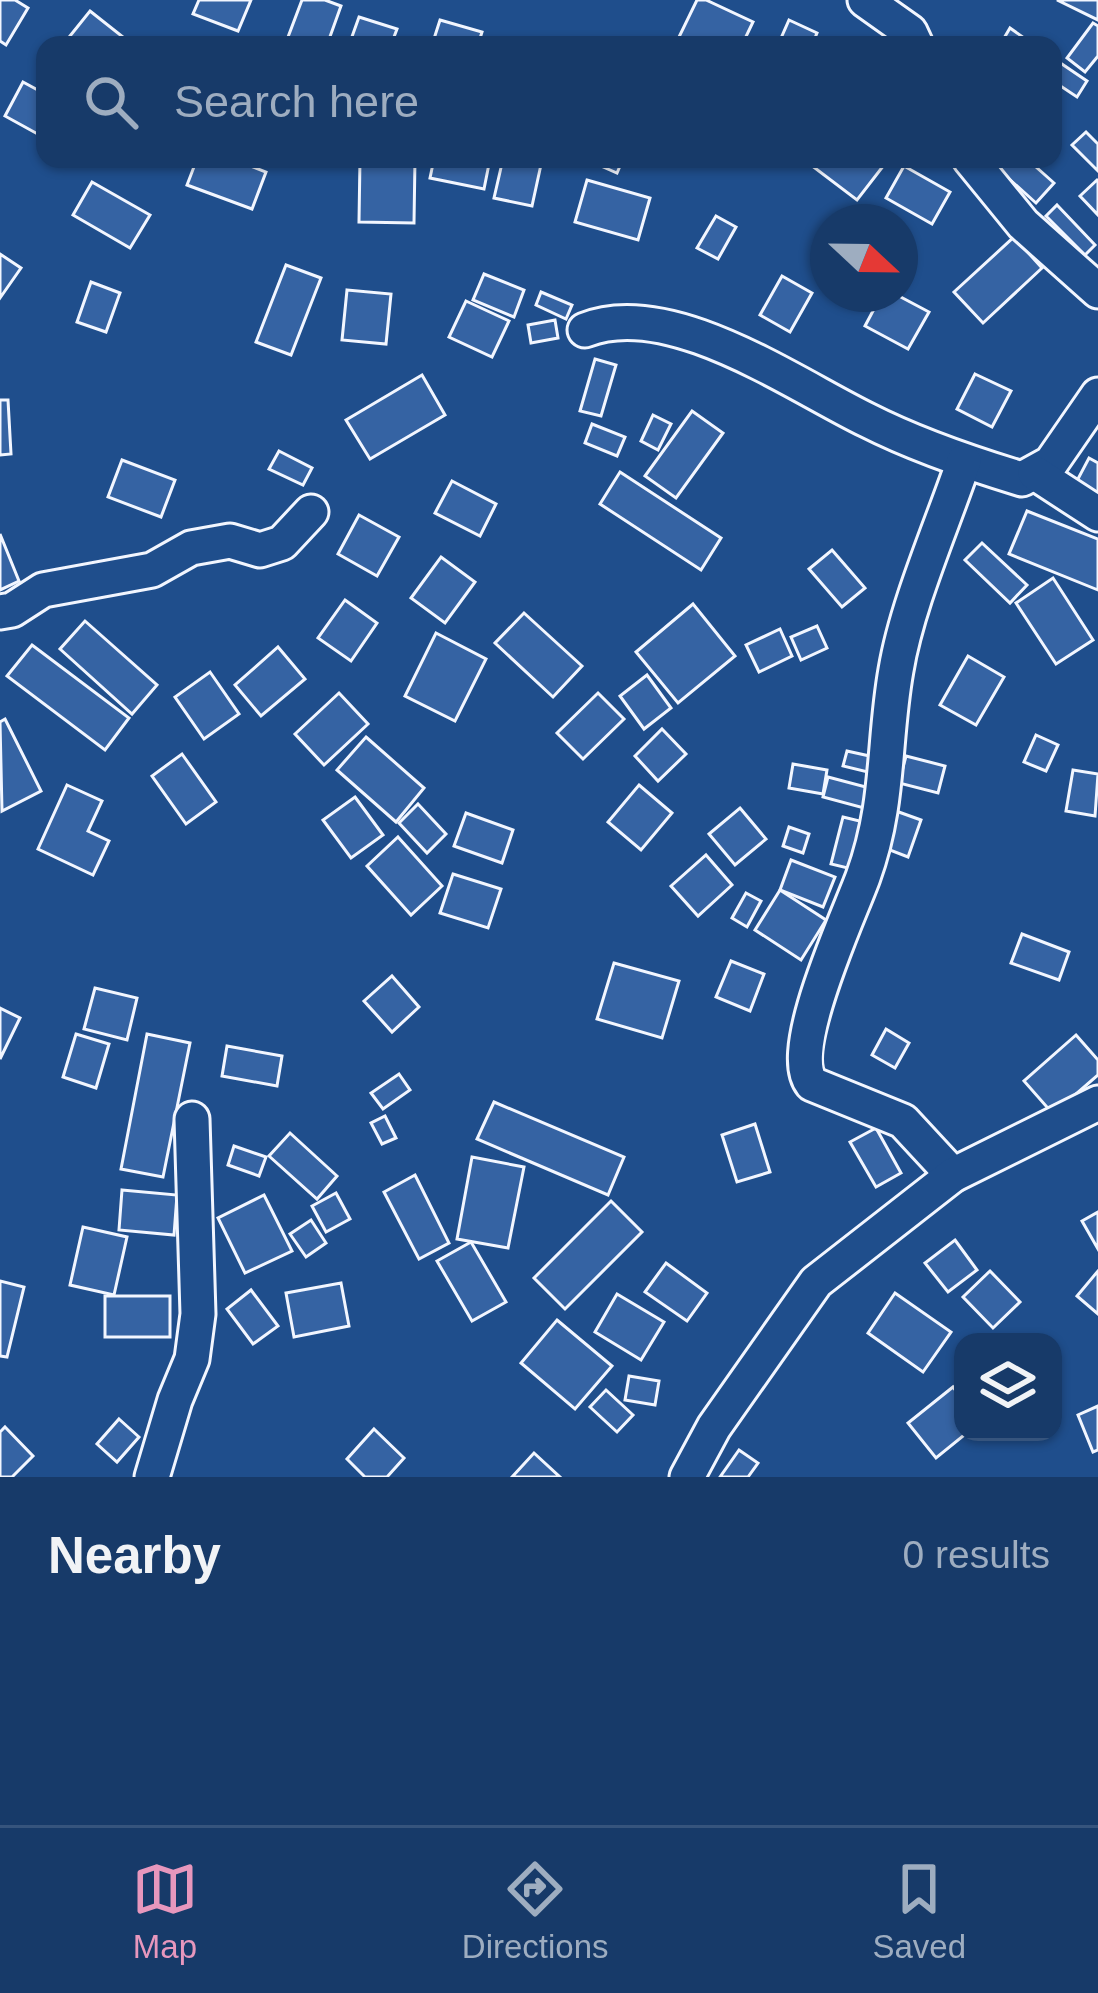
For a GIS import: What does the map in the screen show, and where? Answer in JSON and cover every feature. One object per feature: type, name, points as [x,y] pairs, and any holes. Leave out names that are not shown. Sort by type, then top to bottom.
[{"type":"street","points":[[865,0],[915,26]]},
{"type":"street","points":[[977,168],[1023,224],[1098,291]]},
{"type":"street","points":[[585,330],[626,321],[674,330],[746,359],[868,421],[964,461],[1022,478],[1052,463],[1098,395]]},
{"type":"street","points":[[952,1175],[910,1126],[812,1084],[802,1062],[820,988],[873,846],[886,791],[896,666],[964,461]]},
{"type":"street","points":[[1035,473],[1098,514]]},
{"type":"street","points":[[0,612],[12,610],[43,590],[152,569],[191,548],[230,541],[260,550],[282,543],[311,512]]},
{"type":"street","points":[[687,1477],[714,1427],[816,1282],[952,1175],[1098,1102]]},
{"type":"street","points":[[152,1477],[192,1359],[198,1315],[192,1119]]},
{"type":"building","points":[[0,0],[15,0],[28,8],[6,45],[0,41]]},
{"type":"building","points":[[199,0],[251,0],[238,31],[193,14]]},
{"type":"building","points":[[302,0],[341,6],[330,36],[288,36]]},
{"type":"building","points":[[697,0],[753,22],[746,36],[679,36]]},
{"type":"building","points":[[1057,0],[1098,0],[1098,20]]},
{"type":"building","points":[[90,11],[122,36],[70,36]]},
{"type":"building","points":[[359,17],[397,29],[394,36],[352,36]]},
{"type":"building","points":[[440,20],[482,32],[481,36],[435,36]]},
{"type":"building","points":[[789,20],[817,33],[816,36],[782,36]]},
{"type":"building","points":[[1093,23],[1098,26],[1098,56],[1085,72],[1067,58]]},
{"type":"building","points":[[1062,64],[1087,81],[1077,97],[1062,87]]},
{"type":"building","points":[[23,82],[36,89],[36,133],[5,116]]},
{"type":"building","points":[[1086,132],[1098,144],[1098,171],[1072,145]]},
{"type":"building","points":[[194,168],[266,172],[252,209],[187,185]]},
{"type":"building","points":[[360,168],[415,168],[414,223],[359,222]]},
{"type":"building","points":[[432,168],[488,168],[484,189],[430,178]]},
{"type":"building","points":[[501,168],[540,168],[532,206],[494,198]]},
{"type":"building","points":[[815,168],[882,168],[857,200]]},
{"type":"building","points":[[903,168],[950,192],[932,224],[918,216],[918,204],[897,204],[886,198]]},
{"type":"building","points":[[1037,168],[1054,183],[1036,203],[998,169]]},
{"type":"building","points":[[587,180],[650,198],[638,240],[575,222]]},
{"type":"building","points":[[1098,181],[1098,215],[1080,196]]},
{"type":"building","points":[[92,182],[150,215],[130,248],[73,215]]},
{"type":"building","points":[[1057,205],[1095,245],[1085,255],[1046,216]]},
{"type":"building","points":[[716,216],[736,227],[718,259],[697,248]]},
{"type":"building","points":[[1014,237],[1042,268],[983,323],[954,292]]},
{"type":"building","points":[[0,254],[21,268],[0,298]]},
{"type":"building","points":[[286,265],[321,278],[291,355],[256,342]]},
{"type":"building","points":[[484,274],[524,290],[514,317],[473,300]]},
{"type":"building","points":[[782,276],[810,292],[790,332],[760,315]]},
{"type":"building","points":[[91,282],[120,293],[106,332],[77,322]]},
{"type":"building","points":[[347,290],[391,294],[386,344],[342,340]]},
{"type":"building","points":[[541,292],[572,305],[566,319],[536,305]]},
{"type":"building","points":[[466,301],[509,321],[492,357],[449,337]]},
{"type":"building","points":[[918,306],[929,312],[908,349],[865,326],[872,312],[918,312]]},
{"type":"building","points":[[555,320],[558,338],[531,343],[528,325]]},
{"type":"building","points":[[595,359],[616,365],[601,416],[580,411]]},
{"type":"building","points":[[975,374],[1011,391],[992,427],[957,409]]},
{"type":"building","points":[[422,375],[445,415],[370,459],[346,420]]},
{"type":"building","points":[[0,400],[8,400],[11,454],[0,455]]},
{"type":"building","points":[[692,411],[723,433],[676,498],[645,476]]},
{"type":"building","points":[[653,415],[671,424],[658,450],[641,441]]},
{"type":"building","points":[[592,424],[625,437],[617,456],[585,443]]},
{"type":"building","points":[[279,451],[312,468],[303,485],[269,469]]},
{"type":"building","points":[[1089,458],[1098,463],[1098,506],[1071,492]]},
{"type":"building","points":[[122,460],[175,480],[161,517],[108,497]]},
{"type":"building","points":[[620,472],[721,538],[701,570],[600,504]]},
{"type":"building","points":[[452,481],[496,504],[480,536],[435,513]]},
{"type":"building","points":[[1027,511],[1098,539],[1098,590],[1009,554]]},
{"type":"building","points":[[359,515],[399,537],[377,576],[338,554]]},
{"type":"building","points":[[0,534],[19,581],[0,590]]},
{"type":"building","points":[[982,543],[1027,585],[1010,603],[965,560]]},
{"type":"building","points":[[832,550],[865,588],[842,607],[809,569]]},
{"type":"building","points":[[441,557],[475,582],[445,623],[411,598]]},
{"type":"building","points":[[1053,578],[1093,640],[1056,664],[1016,603]]},
{"type":"building","points":[[345,600],[377,623],[351,661],[318,638]]},
{"type":"building","points":[[693,604],[735,656],[678,703],[636,652]]},
{"type":"building","points":[[524,613],[582,666],[553,697],[495,643]]},
{"type":"building","points":[[85,621],[157,685],[132,714],[60,649]]},
{"type":"building","points":[[817,626],[827,648],[801,660],[791,637]]},
{"type":"building","points":[[780,629],[792,656],[759,672],[746,645]]},
{"type":"building","points":[[436,633],[486,659],[455,721],[405,696]]},
{"type":"building","points":[[32,645],[129,718],[105,750],[7,676]]},
{"type":"building","points":[[278,647],[305,679],[261,716],[235,685]]},
{"type":"building","points":[[968,656],[1004,677],[976,725],[940,705]]},
{"type":"building","points":[[210,672],[239,714],[204,739],[175,697]]},
{"type":"building","points":[[647,675],[671,708],[644,729],[620,696]]},
{"type":"building","points":[[339,693],[368,724],[324,765],[295,734]]},
{"type":"building","points":[[598,693],[624,719],[583,759],[557,733]]},
{"type":"building","points":[[5,719],[41,791],[2,811],[0,722]]},
{"type":"building","points":[[662,729],[686,754],[658,781],[635,756]]},
{"type":"building","points":[[1036,735],[1058,745],[1046,771],[1024,762]]},
{"type":"building","points":[[366,737],[424,788],[396,822],[337,770]]},
{"type":"building","points":[[847,751],[883,759],[880,775],[843,766]]},
{"type":"building","points":[[182,754],[216,802],[186,824],[152,776]]},
{"type":"building","points":[[906,756],[945,766],[938,793],[899,783]]},
{"type":"building","points":[[793,764],[827,770],[823,794],[789,788]]},
{"type":"building","points":[[1073,770],[1098,774],[1095,816],[1066,811]]},
{"type":"building","points":[[828,777],[881,791],[875,811],[823,797]]},
{"type":"building","points":[[67,785],[102,801],[88,831],[109,841],[93,875],[38,849]]},
{"type":"building","points":[[639,785],[672,813],[641,850],[608,822]]},
{"type":"building","points":[[355,797],[383,835],[351,858],[323,820]]},
{"type":"building","points":[[418,804],[446,834],[427,853],[399,823]]},
{"type":"building","points":[[740,808],[766,839],[735,865],[709,834]]},
{"type":"building","points":[[896,811],[921,820],[908,857],[882,847]]},
{"type":"building","points":[[466,813],[513,830],[502,863],[454,846]]},
{"type":"building","points":[[843,817],[868,823],[856,870],[831,864]]},
{"type":"building","points":[[789,827],[809,834],[803,853],[783,846]]},
{"type":"building","points":[[398,837],[442,886],[411,915],[367,866]]},
{"type":"building","points":[[706,855],[732,885],[698,916],[671,886]]},
{"type":"building","points":[[791,860],[835,877],[823,907],[780,890]]},
{"type":"building","points":[[453,874],[501,889],[488,928],[440,913]]},
{"type":"building","points":[[780,890],[826,920],[801,960],[755,930]]},
{"type":"building","points":[[746,893],[761,901],[747,927],[732,918]]},
{"type":"building","points":[[1022,934],[1069,952],[1059,980],[1011,963]]},
{"type":"building","points":[[731,961],[764,974],[750,1011],[716,997]]},
{"type":"building","points":[[614,963],[679,981],[662,1038],[597,1019]]},
{"type":"building","points":[[392,976],[419,1007],[392,1032],[364,1001]]},
{"type":"building","points":[[95,988],[137,998],[127,1040],[84,1029]]},
{"type":"building","points":[[0,1008],[20,1018],[0,1059]]},
{"type":"building","points":[[886,1029],[909,1043],[895,1068],[872,1055]]},
{"type":"building","points":[[76,1034],[109,1044],[96,1088],[63,1077]]},
{"type":"building","points":[[147,1034],[190,1043],[163,1177],[121,1169]]},
{"type":"building","points":[[1076,1035],[1098,1060],[1098,1075],[1053,1114],[1024,1081]]},
{"type":"building","points":[[227,1046],[282,1056],[277,1086],[222,1076]]},
{"type":"building","points":[[399,1074],[410,1090],[383,1109],[371,1093]]},
{"type":"building","points":[[494,1102],[624,1157],[608,1195],[477,1139]]},
{"type":"building","points":[[385,1116],[396,1138],[382,1144],[371,1123]]},
{"type":"building","points":[[755,1124],[770,1172],[737,1182],[722,1135]]},
{"type":"building","points":[[876,1128],[901,1173],[876,1187],[850,1142]]},
{"type":"building","points":[[290,1133],[337,1176],[317,1199],[269,1156]]},
{"type":"building","points":[[234,1146],[266,1157],[259,1176],[228,1165]]},
{"type":"building","points":[[472,1157],[524,1167],[508,1248],[457,1239]]},
{"type":"building","points":[[415,1175],[449,1243],[419,1259],[384,1192]]},
{"type":"building","points":[[122,1190],[177,1195],[174,1235],[119,1230]]},
{"type":"building","points":[[336,1193],[350,1219],[326,1232],[312,1206]]},
{"type":"building","points":[[264,1195],[292,1251],[245,1273],[218,1218]]},
{"type":"building","points":[[611,1201],[642,1232],[565,1309],[534,1278]]},
{"type":"building","points":[[1098,1212],[1098,1249],[1082,1221]]},
{"type":"building","points":[[311,1220],[326,1243],[306,1257],[290,1234]]},
{"type":"building","points":[[83,1227],[127,1237],[114,1295],[70,1285]]},
{"type":"building","points":[[955,1240],[977,1270],[948,1292],[925,1263]]},
{"type":"building","points":[[471,1242],[506,1302],[472,1321],[437,1261]]},
{"type":"building","points":[[666,1263],[707,1293],[687,1321],[645,1292]]},
{"type":"building","points":[[990,1271],[1020,1302],[993,1328],[963,1297]]},
{"type":"building","points":[[1098,1271],[1098,1314],[1077,1296]]},
{"type":"building","points":[[0,1281],[24,1287],[7,1357],[0,1356]]},
{"type":"building","points":[[341,1283],[349,1326],[294,1337],[286,1293]]},
{"type":"building","points":[[251,1290],[278,1326],[253,1344],[227,1309]]},
{"type":"building","points":[[895,1293],[951,1332],[923,1372],[868,1333]]},
{"type":"building","points":[[617,1294],[664,1322],[641,1360],[595,1332]]},
{"type":"building","points":[[105,1296],[170,1296],[170,1337],[105,1337]]},
{"type":"building","points":[[557,1320],[612,1366],[575,1409],[521,1363]]},
{"type":"building","points":[[629,1376],[659,1381],[655,1405],[625,1400]]},
{"type":"building","points":[[953,1387],[957,1441],[936,1458],[908,1423]]},
{"type":"building","points":[[606,1390],[633,1415],[617,1432],[590,1407]]},
{"type":"building","points":[[1098,1406],[1098,1450],[1093,1452],[1078,1415]]},
{"type":"building","points":[[119,1419],[139,1437],[117,1462],[97,1444]]},
{"type":"building","points":[[5,1427],[33,1456],[12,1477],[0,1477],[0,1432]]},
{"type":"building","points":[[374,1429],[404,1458],[387,1477],[365,1477],[347,1459]]},
{"type":"building","points":[[739,1450],[758,1463],[748,1477],[720,1477]]},
{"type":"building","points":[[534,1453],[560,1477],[512,1477]]}]
